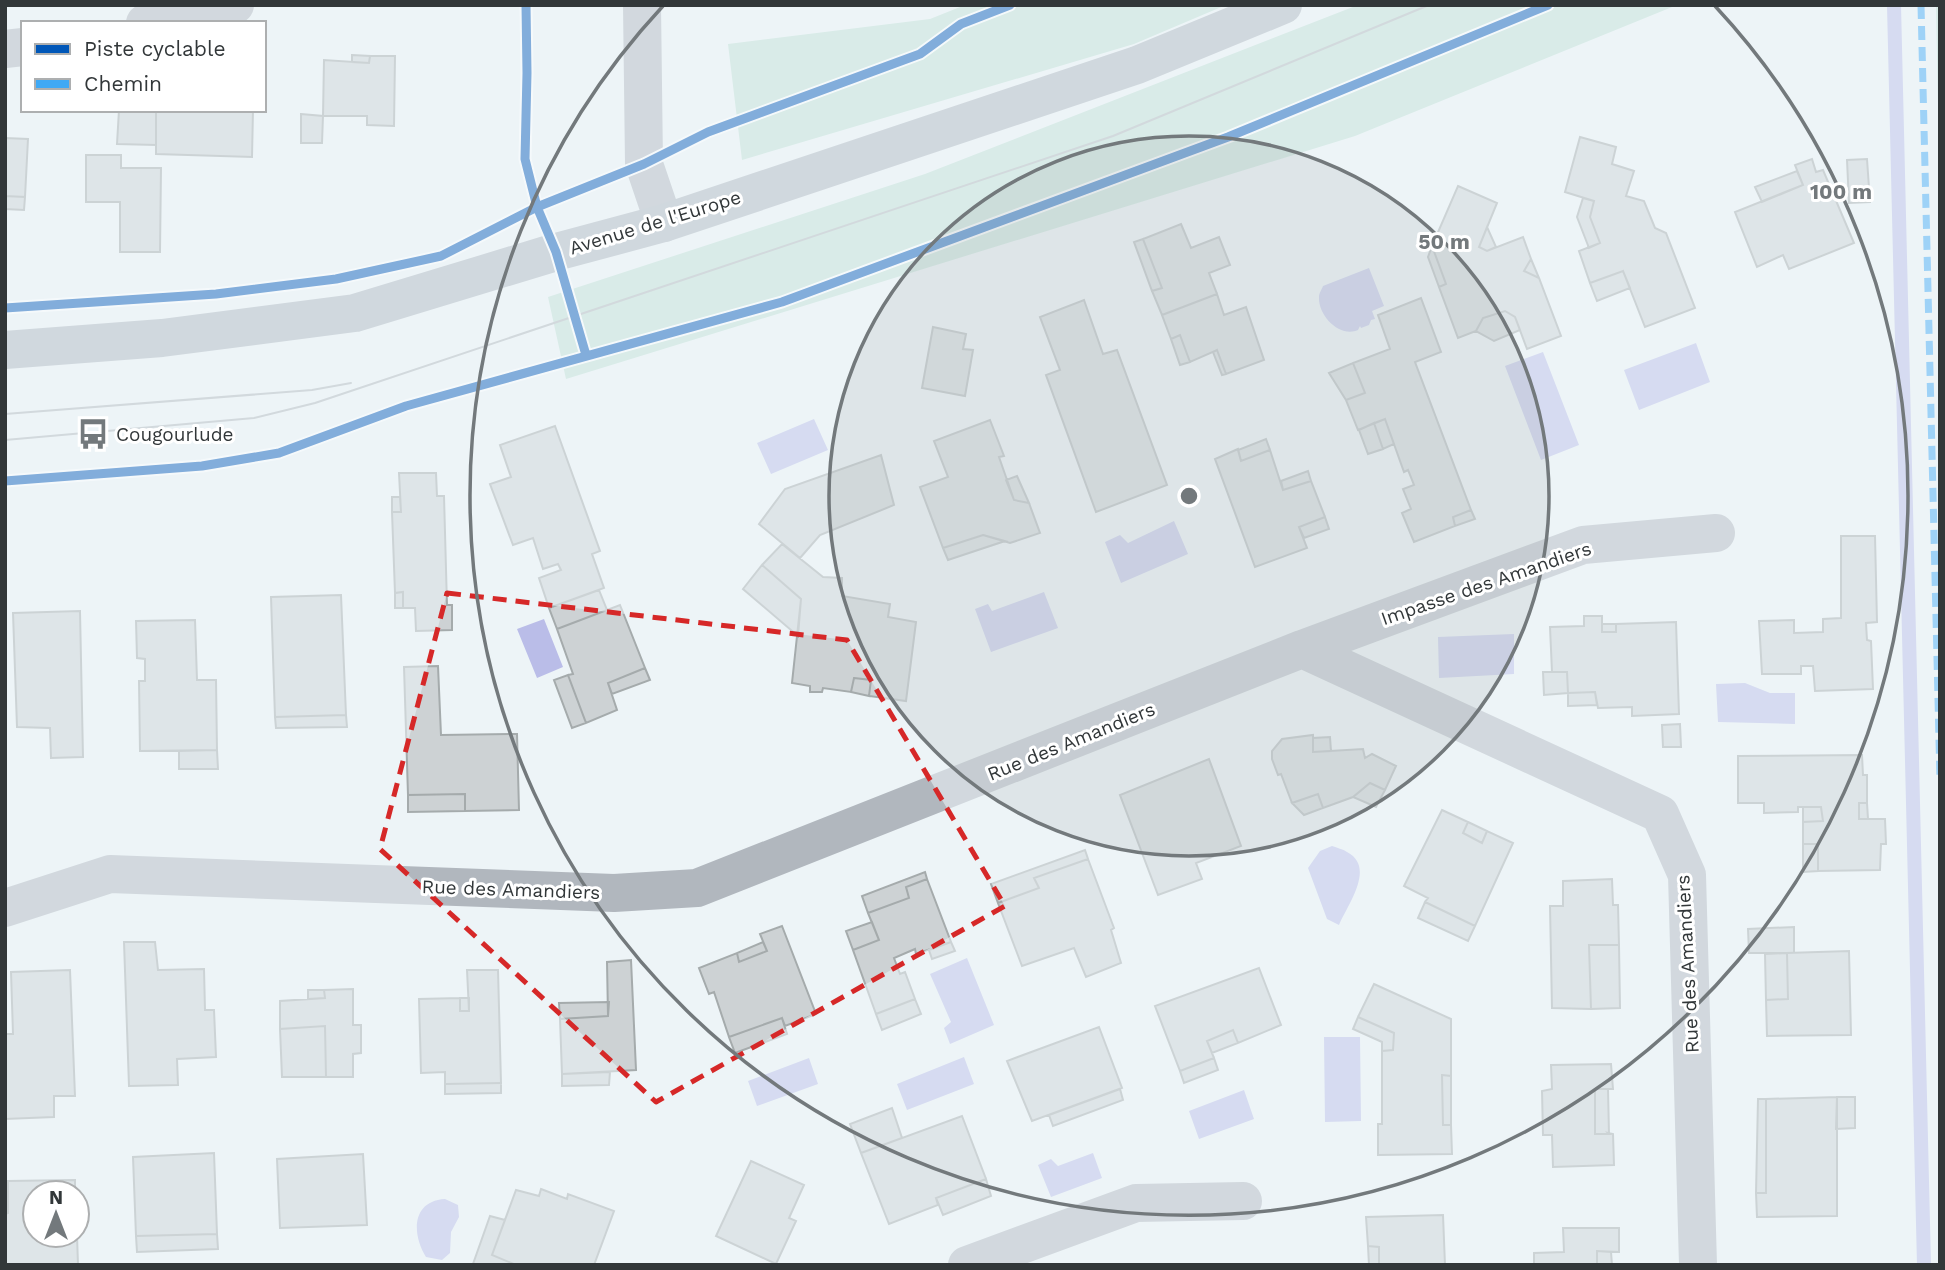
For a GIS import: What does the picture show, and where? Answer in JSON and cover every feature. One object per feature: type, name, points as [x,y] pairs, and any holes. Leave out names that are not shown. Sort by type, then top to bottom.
[{"type":"main road","name":"Avenue de l'Europe","points":[[5,350],[162,338],[355,313],[664,223],[1137,65],[1283,5]]},
{"type":"street","points":[[155,21],[235,5]]},
{"type":"street","points":[[642,5],[644,164],[664,223]]},
{"type":"street","name":"Impasse des Amandiers","points":[[1301,649],[1583,545],[1716,533]]},
{"type":"street","name":"Rue des Amandiers","points":[[5,908],[110,874],[614,893],[697,888],[1301,649],[1660,814],[1687,875],[1698,1265]]},
{"type":"street","points":[[967,1265],[1136,1203],[1243,1201]]},
{"type":"highlighted area","points":[[447,593],[847,640],[1005,906],[656,1102],[380,849]]},
{"type":"green space","points":[[965,5],[1226,5],[1134,44],[742,160],[728,44],[930,19]]},
{"type":"green space","points":[[1358,5],[1677,5],[1355,136],[566,379],[548,297],[925,174]]},
{"type":"green space","points":[[1936,5],[1940,5],[1940,206]]},
{"type":"water","points":[[1369,268],[1384,306],[1372,311],[1375,319],[1371,320],[1369,325],[1360,326],[1358,330],[1351,332],[1337,328],[1322,311],[1319,296],[1323,286]]},
{"type":"water","points":[[1696,343],[1710,382],[1639,410],[1624,370]]},
{"type":"water","points":[[1543,352],[1579,445],[1541,460],[1505,366]]},
{"type":"water","points":[[814,419],[828,450],[771,474],[757,443]]},
{"type":"water","points":[[1174,521],[1188,554],[1121,583],[1105,542],[1120,535],[1128,543]]},
{"type":"water","points":[[1044,592],[1058,628],[991,652],[975,609],[988,604],[992,611]]},
{"type":"water","points":[[544,619],[563,667],[537,678],[517,629]]},
{"type":"water","points":[[1514,634],[1514,674],[1439,678],[1438,637]]},
{"type":"water","points":[[1745,683],[1770,693],[1795,693],[1795,724],[1718,722],[1716,684]]},
{"type":"water","points":[[1332,846],[1342,849],[1355,859],[1360,876],[1339,925],[1327,919],[1308,868],[1320,851]]},
{"type":"water","points":[[967,958],[994,1025],[950,1044],[944,1028],[951,1022],[930,974]]},
{"type":"water","points":[[1324,1037],[1360,1037],[1361,1121],[1325,1122]]},
{"type":"water","points":[[964,1057],[974,1084],[907,1110],[897,1084]]},
{"type":"water","points":[[809,1058],[818,1084],[757,1106],[748,1081]]},
{"type":"water","points":[[1244,1090],[1254,1119],[1199,1139],[1189,1111]]},
{"type":"water","points":[[1093,1153],[1102,1178],[1051,1197],[1038,1165],[1051,1159],[1058,1166]]},
{"type":"water","points":[[445,1199],[458,1205],[459,1217],[451,1232],[450,1253],[442,1260],[426,1257],[417,1230],[420,1212],[434,1201]]},
{"type":"building","points":[[352,55],[370,56],[369,63],[352,62]]},
{"type":"building","points":[[370,56],[395,56],[394,126],[367,125],[367,116],[323,116],[324,60],[369,63]]},
{"type":"building","points":[[119,112],[156,112],[156,145],[117,144]]},
{"type":"building","points":[[156,112],[253,112],[252,157],[156,154]]},
{"type":"building","points":[[301,114],[323,116],[322,143],[301,143]]},
{"type":"building","points":[[1580,137],[1616,147],[1612,164],[1634,171],[1626,196],[1644,201],[1655,228],[1666,233],[1695,308],[1645,327],[1623,271],[1590,283],[1579,251],[1600,243],[1590,217],[1594,201],[1565,192]]},
{"type":"building","points":[[5,138],[28,139],[25,197],[5,196]]},
{"type":"building","points":[[86,155],[121,155],[121,168],[161,168],[160,252],[120,252],[120,202],[86,202]]},
{"type":"building","points":[[1812,159],[1816,172],[1823,170],[1854,243],[1789,269],[1783,255],[1757,267],[1735,212],[1803,185],[1795,165]]},
{"type":"building","points":[[1867,159],[1870,202],[1849,203],[1847,160]]},
{"type":"building","points":[[1797,171],[1803,185],[1762,202],[1755,187]]},
{"type":"building","points":[[1458,186],[1497,203],[1479,247],[1487,251],[1523,237],[1531,259],[1524,271],[1539,278],[1561,336],[1527,349],[1515,317],[1505,311],[1483,318],[1476,331],[1458,338],[1439,287],[1446,284],[1432,246]]},
{"type":"building","points":[[5,196],[25,197],[24,210],[5,209]]},
{"type":"building","points":[[1583,198],[1594,201],[1590,217],[1600,243],[1589,248],[1577,217]]},
{"type":"building","points":[[1181,224],[1191,248],[1219,237],[1230,265],[1209,273],[1217,294],[1162,315],[1152,291],[1162,288],[1143,239]]},
{"type":"building","points":[[1487,227],[1496,247],[1487,251],[1479,247]]},
{"type":"building","points":[[1143,239],[1162,288],[1152,291],[1134,242]]},
{"type":"building","points":[[1432,246],[1446,284],[1439,287],[1428,257]]},
{"type":"building","points":[[1531,259],[1539,278],[1524,271]]},
{"type":"building","points":[[1623,271],[1630,288],[1597,301],[1590,283]]},
{"type":"building","points":[[1217,294],[1224,315],[1246,307],[1264,360],[1226,374],[1217,350],[1190,362],[1180,335],[1171,339],[1162,315]]},
{"type":"building","points":[[1421,298],[1441,352],[1415,362],[1471,510],[1453,517],[1455,526],[1414,542],[1402,513],[1411,509],[1403,489],[1414,485],[1408,470],[1404,472],[1385,419],[1358,430],[1346,400],[1365,393],[1353,363],[1390,349],[1378,315]]},
{"type":"building","points":[[1084,300],[1103,354],[1117,350],[1167,485],[1096,512],[1046,375],[1060,370],[1040,317]]},
{"type":"building","points":[[1505,311],[1515,317],[1520,330],[1494,341],[1476,331],[1483,318]]},
{"type":"building","points":[[933,327],[966,334],[963,349],[973,350],[965,396],[922,388]]},
{"type":"building","points":[[1180,335],[1190,362],[1180,365],[1171,339]]},
{"type":"building","points":[[1217,350],[1226,374],[1222,375],[1213,352]]},
{"type":"building","points":[[1353,363],[1365,393],[1346,400],[1329,373]]},
{"type":"building","points":[[1385,419],[1394,444],[1383,449],[1374,423]]},
{"type":"building","points":[[990,420],[1004,456],[999,457],[1014,500],[1029,503],[1040,533],[1010,543],[983,535],[943,548],[920,487],[948,477],[934,441]]},
{"type":"building","points":[[1374,423],[1383,449],[1368,454],[1359,430]]},
{"type":"building","points":[[555,426],[600,551],[592,554],[604,588],[549,608],[539,578],[561,570],[558,564],[543,569],[533,538],[513,545],[490,484],[511,477],[500,445]]},
{"type":"building","points":[[1266,439],[1270,450],[1241,461],[1238,450]]},
{"type":"building","points":[[1238,449],[1241,461],[1270,450],[1283,490],[1311,481],[1325,517],[1299,527],[1307,548],[1255,567],[1215,459]]},
{"type":"building","points":[[881,455],[894,505],[820,535],[800,558],[759,524],[785,489]]},
{"type":"building","points":[[1308,471],[1311,481],[1283,490],[1281,481]]},
{"type":"building","points":[[399,473],[436,473],[437,496],[444,496],[447,605],[452,605],[452,630],[416,631],[415,608],[403,608],[403,592],[395,593],[392,512],[401,512]]},
{"type":"building","points":[[1017,476],[1029,503],[1014,500],[1006,480]]},
{"type":"building","points":[[392,497],[400,497],[401,512],[392,512]]},
{"type":"building","points":[[1471,510],[1475,519],[1455,526],[1453,517]]},
{"type":"building","points":[[1325,517],[1329,529],[1304,538],[1299,527]]},
{"type":"building","points":[[983,535],[1005,541],[948,560],[943,548]]},
{"type":"building","points":[[1841,536],[1875,536],[1877,622],[1866,623],[1867,640],[1871,641],[1873,689],[1815,691],[1813,666],[1801,666],[1801,674],[1762,674],[1759,621],[1794,620],[1794,633],[1823,632],[1823,619],[1841,618]]},
{"type":"building","points":[[782,544],[823,577],[842,578],[842,596],[890,604],[888,617],[916,622],[906,701],[869,696],[871,680],[854,678],[851,692],[823,688],[822,692],[810,692],[810,686],[792,683],[801,599],[762,565]]},
{"type":"building","points":[[762,565],[801,599],[798,636],[743,589]]},
{"type":"building","points":[[599,590],[607,610],[557,629],[549,608]]},
{"type":"building","points":[[403,592],[403,608],[395,608],[395,593]]},
{"type":"building","points":[[341,595],[346,715],[275,717],[271,597]]},
{"type":"building","points":[[620,605],[645,668],[608,683],[617,710],[586,723],[568,675],[573,674],[557,629]]},
{"type":"building","points":[[80,611],[83,757],[51,758],[50,728],[17,727],[13,613]]},
{"type":"building","points":[[1584,616],[1602,616],[1602,632],[1616,632],[1616,624],[1676,622],[1679,714],[1632,716],[1632,707],[1598,708],[1595,692],[1568,693],[1567,672],[1552,672],[1550,627],[1584,626]]},
{"type":"building","points":[[195,620],[197,680],[216,680],[217,750],[140,751],[139,681],[145,681],[145,659],[137,658],[136,621]]},
{"type":"building","points":[[1602,624],[1616,624],[1616,632],[1602,632]]},
{"type":"building","points":[[438,666],[441,735],[517,734],[519,810],[465,811],[465,794],[408,795],[404,667]]},
{"type":"building","points":[[645,668],[650,680],[612,694],[608,683]]},
{"type":"building","points":[[1543,672],[1567,672],[1568,693],[1544,695]]},
{"type":"building","points":[[568,675],[586,723],[572,728],[554,680]]},
{"type":"building","points":[[854,678],[871,680],[869,696],[851,692]]},
{"type":"building","points":[[1595,692],[1597,705],[1568,706],[1568,693]]},
{"type":"building","points":[[346,715],[347,727],[276,728],[275,717]]},
{"type":"building","points":[[1680,724],[1681,747],[1663,747],[1662,725]]},
{"type":"building","points":[[1313,735],[1313,752],[1363,749],[1365,758],[1372,754],[1396,766],[1385,790],[1370,783],[1353,797],[1323,808],[1318,794],[1292,803],[1281,774],[1278,775],[1272,751],[1282,739]]},
{"type":"building","points":[[1330,737],[1331,751],[1313,752],[1313,738]]},
{"type":"building","points":[[217,750],[218,769],[179,769],[179,751]]},
{"type":"building","points":[[1862,755],[1863,775],[1867,775],[1867,803],[1859,803],[1859,819],[1885,819],[1886,844],[1881,844],[1880,870],[1818,871],[1818,844],[1803,844],[1803,822],[1823,821],[1821,807],[1798,807],[1798,812],[1764,813],[1764,803],[1738,803],[1738,756]]},
{"type":"building","points":[[1209,759],[1241,846],[1196,863],[1202,879],[1158,895],[1120,795]]},
{"type":"building","points":[[1370,783],[1385,790],[1376,807],[1353,797]]},
{"type":"building","points":[[465,794],[465,811],[408,812],[408,795]]},
{"type":"building","points":[[1318,794],[1323,808],[1304,815],[1292,803]]},
{"type":"building","points":[[1859,803],[1867,803],[1868,819],[1859,819]]},
{"type":"building","points":[[1803,807],[1821,807],[1823,821],[1803,822]]},
{"type":"building","points":[[1442,810],[1468,822],[1463,833],[1482,843],[1487,831],[1513,843],[1475,926],[1425,902],[1428,898],[1404,886]]},
{"type":"building","points":[[1468,822],[1487,831],[1482,843],[1463,833]]},
{"type":"building","points":[[1803,844],[1818,844],[1818,871],[1803,872]]},
{"type":"building","points":[[1085,850],[1088,859],[1034,878],[1039,888],[998,903],[991,884]]},
{"type":"building","points":[[1088,859],[1114,928],[1111,930],[1121,963],[1086,977],[1074,948],[1022,966],[998,903],[1039,888],[1034,878]]},
{"type":"building","points":[[925,872],[927,879],[906,887],[909,898],[868,913],[862,896]]},
{"type":"building","points":[[927,879],[951,942],[916,954],[915,949],[894,958],[900,974],[905,972],[915,999],[876,1014],[853,950],[879,940],[868,913],[909,898],[906,887]]},
{"type":"building","points":[[1612,879],[1613,905],[1618,905],[1619,945],[1589,945],[1591,1009],[1552,1008],[1550,906],[1563,906],[1563,881]]},
{"type":"building","points":[[1425,902],[1475,926],[1468,941],[1418,918]]},
{"type":"building","points":[[872,922],[879,940],[853,950],[846,931]]},
{"type":"building","points":[[782,926],[816,1014],[785,1026],[782,1018],[729,1037],[714,992],[709,994],[699,968],[737,953],[739,962],[767,951],[760,934]]},
{"type":"building","points":[[1794,927],[1794,953],[1749,953],[1748,929]]},
{"type":"building","points":[[124,942],[155,942],[158,970],[204,969],[205,1010],[214,1010],[216,1057],[177,1059],[178,1085],[129,1086]]},
{"type":"building","points":[[763,942],[767,951],[739,962],[737,953]]},
{"type":"building","points":[[951,942],[955,951],[932,959],[929,950]]},
{"type":"building","points":[[1589,945],[1619,945],[1620,1008],[1591,1009]]},
{"type":"building","points":[[1849,951],[1851,1035],[1767,1036],[1766,1000],[1788,999],[1787,953]]},
{"type":"building","points":[[1787,953],[1788,999],[1766,1000],[1765,954]]},
{"type":"building","points":[[631,960],[636,1070],[562,1074],[560,1019],[608,1016],[607,962]]},
{"type":"building","points":[[1259,968],[1281,1025],[1238,1043],[1233,1030],[1207,1041],[1214,1058],[1180,1071],[1155,1006]]},
{"type":"building","points":[[70,970],[75,1096],[54,1096],[54,1117],[5,1119],[5,1034],[13,1034],[11,972]]},
{"type":"building","points":[[467,970],[498,970],[501,1083],[445,1084],[445,1072],[421,1073],[419,999],[460,998],[460,1011],[469,1011]]},
{"type":"building","points":[[1374,984],[1451,1019],[1451,1076],[1442,1075],[1443,1125],[1451,1125],[1452,1154],[1378,1155],[1378,1124],[1382,1124],[1382,1051],[1393,1050],[1394,1033],[1358,1017]]},
{"type":"building","points":[[353,989],[353,1025],[361,1025],[361,1053],[353,1054],[353,1077],[326,1077],[325,1026],[280,1029],[280,1001],[325,998],[324,990]]},
{"type":"building","points":[[308,990],[324,990],[325,998],[308,999]]},
{"type":"building","points":[[460,998],[469,998],[469,1011],[460,1011]]},
{"type":"building","points":[[915,999],[921,1014],[882,1030],[876,1014]]},
{"type":"building","points":[[609,1002],[608,1016],[560,1019],[559,1003]]},
{"type":"building","points":[[1358,1017],[1394,1033],[1393,1050],[1382,1051],[1382,1042],[1353,1029]]},
{"type":"building","points":[[782,1018],[787,1034],[735,1053],[729,1037]]},
{"type":"building","points":[[325,1026],[326,1077],[282,1077],[280,1029]]},
{"type":"building","points":[[1099,1027],[1122,1088],[1032,1121],[1007,1061]]},
{"type":"building","points":[[1233,1030],[1238,1043],[1212,1053],[1207,1041]]},
{"type":"building","points":[[1214,1058],[1218,1070],[1184,1083],[1180,1071]]},
{"type":"building","points":[[1611,1064],[1613,1089],[1595,1089],[1595,1134],[1613,1134],[1614,1165],[1553,1167],[1552,1135],[1543,1135],[1542,1091],[1552,1089],[1551,1065]]},
{"type":"building","points":[[610,1072],[609,1085],[562,1086],[562,1074]]},
{"type":"building","points":[[1442,1075],[1451,1076],[1451,1125],[1443,1125]]},
{"type":"building","points":[[501,1083],[501,1093],[445,1094],[445,1084]]},
{"type":"building","points":[[1120,1089],[1123,1100],[1053,1126],[1049,1115]]},
{"type":"building","points":[[1595,1089],[1608,1089],[1609,1134],[1595,1134]]},
{"type":"building","points":[[1837,1097],[1855,1097],[1855,1128],[1836,1129]]},
{"type":"building","points":[[1837,1097],[1837,1216],[1757,1217],[1756,1193],[1766,1193],[1766,1099]]},
{"type":"building","points":[[1758,1099],[1766,1099],[1766,1193],[1756,1193]]},
{"type":"building","points":[[892,1108],[902,1138],[861,1153],[850,1124]]},
{"type":"building","points":[[962,1116],[986,1179],[936,1198],[938,1205],[889,1224],[861,1153]]},
{"type":"building","points":[[214,1153],[217,1234],[136,1236],[133,1157]]},
{"type":"building","points":[[363,1154],[367,1225],[280,1228],[277,1159]]},
{"type":"building","points":[[751,1161],[804,1185],[789,1218],[796,1221],[776,1264],[716,1236]]},
{"type":"building","points":[[986,1179],[991,1196],[943,1215],[936,1198]]},
{"type":"building","points":[[8,1181],[21,1181],[21,1249],[77,1249],[78,1265],[5,1265]]},
{"type":"building","points":[[541,1189],[567,1199],[568,1194],[614,1211],[594,1265],[516,1265],[492,1255],[516,1190],[539,1196]]},
{"type":"building","points":[[1443,1215],[1445,1265],[1379,1265],[1379,1247],[1368,1246],[1366,1217]]},
{"type":"building","points":[[490,1216],[505,1220],[492,1255],[516,1265],[473,1264]]},
{"type":"building","points":[[1563,1228],[1619,1228],[1619,1252],[1597,1251],[1597,1265],[1534,1265],[1534,1253],[1564,1252]]},
{"type":"building","points":[[217,1234],[218,1249],[137,1252],[136,1236]]},
{"type":"building","points":[[1368,1246],[1379,1247],[1379,1265],[1369,1265]]},
{"type":"building","points":[[1597,1251],[1611,1252],[1612,1265],[1597,1265]]},
{"type":"waterway","points":[[1894,5],[1924,1265]]},
{"type":"tram line","points":[[5,440],[254,418],[315,403],[1113,136],[1429,5]]},
{"type":"tram line","points":[[5,414],[312,390],[351,383]]},
{"type":"marked path","points":[[1921,5],[1940,780]]},
{"type":"cycle path","points":[[526,5],[525,159],[537,207],[556,252],[586,355]]},
{"type":"cycle path","points":[[5,308],[216,294],[336,279],[441,256],[537,207],[644,164],[708,132],[920,54],[961,24],[1010,5]]},
{"type":"cycle path","points":[[5,481],[202,466],[279,453],[406,406],[782,302],[1228,137],[1548,5]]},
{"type":"place","name":"Cougourlude","points":[[93,434]]}]
